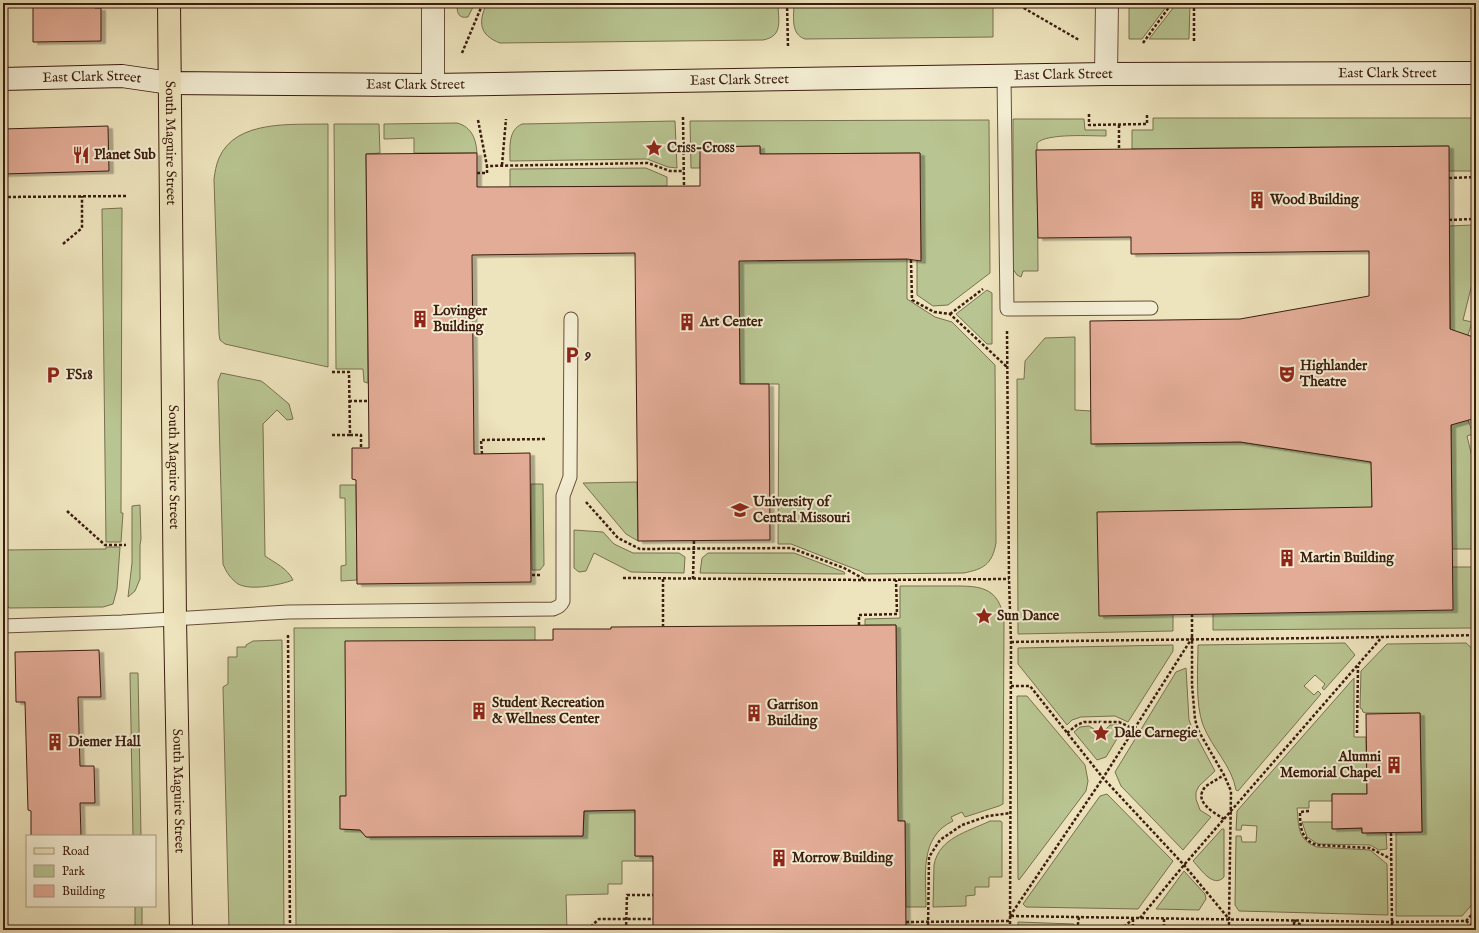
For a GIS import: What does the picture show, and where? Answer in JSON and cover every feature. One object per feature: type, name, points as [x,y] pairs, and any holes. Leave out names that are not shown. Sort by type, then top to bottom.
[{"type":"main road","name":"South Maguire Street","points":[[169,3],[175,619],[181,930]]},
{"type":"street","points":[[433,3],[433,85]]},
{"type":"street","points":[[1106,74],[1107,3]]},
{"type":"street","name":"East Clark Street","points":[[3,79],[122,76],[170,83],[433,85],[1106,74],[1476,73]]},
{"type":"lane","points":[[1004,76],[1007,309],[1151,308]]},
{"type":"lane","points":[[3,626],[122,622],[295,612],[554,609],[561,605],[563,601],[564,586],[563,496],[570,477],[570,319]]},
{"type":"path","points":[[462,53],[483,3]]},
{"type":"path","points":[[787,3],[788,47]]},
{"type":"path","points":[[1016,3],[1084,43]]},
{"type":"path","points":[[1143,43],[1172,3]]},
{"type":"path","points":[[1194,3],[1194,43]]},
{"type":"path","points":[[1089,114],[1089,125],[1147,124],[1147,114]]},
{"type":"path","points":[[683,117],[684,186]]},
{"type":"path","points":[[477,173],[487,173],[478,120]]},
{"type":"path","points":[[502,165],[506,120]]},
{"type":"path","points":[[1119,125],[1120,150]]},
{"type":"path","points":[[487,166],[648,164],[670,171],[684,171]]},
{"type":"path","points":[[1449,178],[1476,177]]},
{"type":"path","points":[[63,244],[82,228],[82,196]]},
{"type":"path","points":[[3,197],[127,196]]},
{"type":"path","points":[[1449,220],[1472,219],[1476,223]]},
{"type":"path","points":[[911,260],[912,300],[934,312],[950,314],[1007,368]]},
{"type":"path","points":[[950,314],[1007,272]]},
{"type":"path","points":[[1007,309],[1009,579],[1011,642],[1010,930]]},
{"type":"path","points":[[332,372],[349,372],[350,435]]},
{"type":"path","points":[[349,401],[368,401]]},
{"type":"path","points":[[332,435],[361,434],[361,448]]},
{"type":"path","points":[[482,454],[481,440],[546,439]]},
{"type":"path","points":[[584,500],[618,538],[640,549],[791,548],[837,565],[867,580]]},
{"type":"path","points":[[67,511],[105,545],[126,545]]},
{"type":"path","points":[[693,579],[694,540]]},
{"type":"path","points":[[623,578],[867,580],[1009,579]]},
{"type":"path","points":[[663,579],[664,626]]},
{"type":"path","points":[[859,625],[860,615],[897,614],[896,580]]},
{"type":"path","points":[[1192,614],[1193,692],[1195,719],[1198,730],[1224,774],[1231,791],[1232,810],[1229,930]]},
{"type":"path","points":[[288,627],[290,930]]},
{"type":"path","points":[[1011,642],[1192,638],[1382,638],[1476,635]]},
{"type":"path","points":[[1010,916],[1103,778],[1192,638]]},
{"type":"path","points":[[1140,918],[1184,865],[1382,638]]},
{"type":"path","points":[[1357,733],[1358,665]]},
{"type":"path","points":[[1011,686],[1030,686],[1103,778],[1184,865],[1229,919]]},
{"type":"path","points":[[1067,733],[1077,725],[1084,722],[1119,722],[1134,729]]},
{"type":"path","points":[[1224,774],[1206,786],[1203,789],[1202,796],[1203,804],[1224,819]]},
{"type":"path","points":[[3,795],[8,930]]},
{"type":"path","points":[[1309,811],[1300,812],[1300,827],[1304,836],[1312,843],[1317,845],[1370,848],[1391,859]]},
{"type":"path","points":[[928,930],[929,857],[940,840],[962,826],[988,816],[1011,813]]},
{"type":"path","points":[[1391,833],[1392,930]]},
{"type":"path","points":[[626,930],[627,895],[653,895]]},
{"type":"path","points":[[1466,921],[1476,910]]},
{"type":"path","points":[[1010,916],[1392,922],[1466,921],[1476,928]]},
{"type":"path","points":[[1077,930],[1079,917]]},
{"type":"path","points":[[1120,930],[1133,918]]},
{"type":"path","points":[[1133,918],[1133,930]]},
{"type":"path","points":[[587,930],[599,919],[653,919]]},
{"type":"path","points":[[1164,919],[1164,930]]},
{"type":"path","points":[[1294,920],[1294,930]]},
{"type":"path","points":[[1294,920],[1308,930]]},
{"type":"path","points":[[906,922],[1010,921]]},
{"type":"green space","points":[[457,3],[475,3],[468,17],[462,17],[458,14]]},
{"type":"green space","points":[[487,3],[778,3],[779,21],[777,31],[774,35],[763,40],[500,43],[488,36],[482,27],[482,16]]},
{"type":"green space","points":[[794,3],[993,3],[993,37],[805,39],[800,37],[795,29]]},
{"type":"green space","points":[[1129,3],[1169,3],[1142,39],[1129,39]]},
{"type":"green space","points":[[1177,3],[1190,3],[1189,39],[1149,39]]},
{"type":"green space","points":[[1153,118],[1476,118],[1476,171],[1449,171],[1448,146],[1132,149],[1132,130],[1153,130]]},
{"type":"green space","points":[[1013,119],[1084,119],[1085,130],[1106,130],[1106,136],[1059,136],[1042,140],[1037,143],[1038,271],[1023,271],[1021,277],[1017,275],[1013,269]]},
{"type":"green space","points":[[989,120],[990,273],[948,305],[933,306],[917,295],[917,260],[921,259],[920,153],[760,154],[760,146],[701,147],[700,168],[691,168],[690,121]]},
{"type":"green space","points":[[675,121],[677,168],[668,167],[647,159],[510,161],[510,145],[512,135],[514,130],[522,124]]},
{"type":"green space","points":[[457,123],[466,127],[472,134],[476,143],[477,153],[414,153],[414,138],[384,139],[384,124]]},
{"type":"green space","points":[[299,124],[328,124],[328,367],[225,344],[220,340],[214,179],[219,158],[227,145],[238,136],[252,130],[267,127]]},
{"type":"green space","points":[[334,124],[379,124],[380,153],[366,154],[368,383],[364,382],[363,369],[336,369]]},
{"type":"green space","points":[[646,168],[667,177],[667,186],[510,187],[510,169]]},
{"type":"green space","points":[[122,208],[121,513],[123,513],[121,542],[106,542],[102,209]]},
{"type":"green space","points":[[738,216],[757,216],[758,261],[907,259],[907,299],[935,317],[952,322],[995,365],[996,543],[992,556],[986,565],[976,570],[964,573],[865,574],[791,544],[778,544],[779,384],[740,384]]},
{"type":"green space","points":[[1473,225],[1476,228],[1476,281],[1473,280],[1463,320],[1472,322],[1468,335],[1465,335],[1451,366],[1449,226]]},
{"type":"green space","points":[[987,290],[992,293],[992,344],[987,344],[956,314]]},
{"type":"green space","points":[[1075,337],[1075,410],[1091,411],[1092,444],[1240,442],[1333,456],[1370,404],[1372,507],[1173,615],[1173,631],[1018,634],[1017,379],[1024,379],[1025,361],[1045,338]]},
{"type":"green space","points":[[221,373],[261,381],[289,404],[293,419],[287,420],[277,410],[263,424],[265,556],[288,572],[293,580],[287,582],[258,587],[244,586],[238,584],[231,578],[223,564],[218,381]]},
{"type":"green space","points":[[1451,391],[1468,420],[1473,434],[1467,436],[1476,474],[1476,549],[1452,549]]},
{"type":"green space","points":[[637,482],[638,541],[626,534],[583,483]]},
{"type":"green space","points":[[531,484],[543,484],[544,565],[540,570],[532,570]]},
{"type":"green space","points":[[340,485],[356,485],[357,580],[341,581],[341,566],[346,565],[345,498],[340,498]]},
{"type":"green space","points":[[140,505],[140,579],[135,591],[128,597],[132,563],[132,506]]},
{"type":"green space","points":[[574,530],[603,532],[614,544],[633,553],[679,553],[685,557],[684,573],[631,572],[594,553],[586,571],[579,572],[574,568]]},
{"type":"green space","points":[[106,547],[120,547],[117,589],[113,604],[103,607],[9,608],[3,597],[3,550],[106,549]]},
{"type":"green space","points":[[708,553],[794,553],[844,572],[845,574],[700,573],[702,558]]},
{"type":"green space","points":[[1451,567],[1476,567],[1476,625],[1473,628],[1213,630],[1213,614]]},
{"type":"green space","points":[[900,586],[977,587],[992,594],[998,600],[1002,610],[1004,622],[1003,804],[965,817],[962,812],[951,817],[953,821],[942,828],[934,837],[927,858],[926,907],[906,907],[905,821],[873,821],[897,787],[896,625],[865,625],[865,619],[900,618]]},
{"type":"green space","points":[[535,627],[535,641],[355,796],[340,796],[341,829],[360,830],[366,837],[583,836],[584,811],[635,810],[635,856],[653,856],[653,861],[622,861],[622,884],[608,884],[608,894],[566,895],[567,930],[296,930],[294,628]]},
{"type":"green space","points":[[282,640],[284,930],[229,930],[223,687],[228,684],[228,657],[237,657],[237,647],[246,647],[246,645],[253,641]]},
{"type":"green space","points":[[1345,643],[1355,655],[1324,690],[1322,688],[1325,684],[1315,675],[1304,686],[1314,695],[1318,691],[1321,694],[1238,791],[1236,790],[1234,781],[1211,741],[1200,716],[1198,645]]},
{"type":"green space","points":[[1466,643],[1476,652],[1476,900],[1462,916],[1396,916],[1396,833],[1422,832],[1420,713],[1363,712],[1360,708],[1361,671],[1387,644]]},
{"type":"green space","points":[[1173,645],[1173,651],[1128,722],[1115,716],[1081,717],[1072,720],[1067,725],[1018,664],[1018,648]]},
{"type":"green space","points":[[1186,668],[1189,720],[1215,771],[1199,786],[1196,792],[1196,799],[1200,810],[1211,817],[1183,850],[1121,786],[1115,772],[1176,672]]},
{"type":"green space","points":[[130,673],[138,673],[141,835],[133,835]]},
{"type":"green space","points":[[1354,678],[1354,737],[1366,737],[1367,794],[1332,794],[1332,801],[1309,801],[1309,808],[1297,808],[1299,826],[1302,836],[1310,844],[1317,847],[1370,850],[1387,864],[1388,915],[1239,911],[1235,905],[1236,836],[1241,836],[1242,842],[1256,842],[1257,826],[1242,825],[1241,830],[1236,830],[1237,811]]},
{"type":"green space","points":[[1017,696],[1027,696],[1085,765],[1088,781],[1086,791],[1019,880],[1018,879]]},
{"type":"green space","points":[[1110,725],[1124,727],[1106,757],[1097,760],[1074,732],[1080,727],[1089,726],[1094,729],[1096,733],[1104,733]]},
{"type":"green space","points":[[1107,794],[1173,861],[1138,909],[1026,907],[1023,904],[1100,796]]},
{"type":"green space","points":[[990,821],[1002,822],[1002,877],[989,877],[989,887],[975,887],[975,895],[966,896],[966,906],[933,907],[934,865],[942,848],[955,837]]},
{"type":"green space","points":[[1302,822],[1333,822],[1333,829],[1362,828],[1362,833],[1386,833],[1387,849],[1379,850],[1370,845],[1318,844],[1307,837]]},
{"type":"green space","points":[[1222,829],[1224,829],[1224,877],[1216,881],[1207,876],[1193,861]]},
{"type":"green space","points":[[1184,871],[1205,894],[1206,899],[1199,910],[1156,909]]},
{"type":"green space","points":[[135,907],[142,907],[142,930],[135,930]]},
{"type":"green space","points":[[1018,922],[1074,924],[1073,930],[1018,930]]},
{"type":"green space","points":[[1314,927],[1388,928],[1388,930],[1318,930]]},
{"type":"green space","points":[[1467,928],[1469,930],[1396,930],[1396,929]]},
{"type":"building","points":[[33,3],[94,3],[95,8],[101,8],[101,41],[33,42]]},
{"type":"building","points":[[108,126],[109,171],[3,174],[3,129]]},
{"type":"building","points":[[760,146],[760,154],[920,153],[921,261],[907,259],[739,261],[740,384],[769,384],[770,540],[638,541],[635,253],[472,255],[474,454],[530,453],[531,582],[357,584],[356,480],[352,479],[352,448],[369,448],[366,154],[477,153],[477,187],[700,186],[700,147]]},
{"type":"building","points":[[1449,146],[1450,329],[1476,338],[1476,418],[1451,425],[1453,610],[1099,616],[1097,512],[1372,507],[1371,462],[1240,442],[1091,444],[1090,321],[1240,319],[1369,296],[1369,251],[1131,254],[1131,237],[1038,238],[1036,150]]},
{"type":"building","points":[[896,625],[898,821],[905,821],[906,930],[653,930],[653,856],[635,856],[635,810],[584,811],[583,836],[366,837],[360,830],[340,829],[340,796],[346,796],[345,641],[553,640],[553,629],[611,629],[611,627]]},
{"type":"building","name":"Diemer Hall","points":[[99,650],[101,697],[78,697],[80,766],[94,766],[95,803],[80,803],[81,835],[31,835],[31,811],[28,810],[25,702],[16,702],[15,652]]},
{"type":"building","name":"Alumni Memorial Chapel","points":[[1420,713],[1422,832],[1362,833],[1362,828],[1332,829],[1332,794],[1367,794],[1366,714]]},
{"type":"place","name":"Criss-Cross","points":[[654,148]]},
{"type":"place","name":"Planet Sub","points":[[81,155]]},
{"type":"place","name":"Wood Building","points":[[1257,200]]},
{"type":"place","name":"Lovinger Building","points":[[420,319]]},
{"type":"place","name":"Art Center","points":[[687,322]]},
{"type":"place","name":"9","points":[[572,355]]},
{"type":"place","name":"Highlander Theatre","points":[[1287,374]]},
{"type":"place","name":"FS18","points":[[53,375]]},
{"type":"place","name":"University of Central Missouri","points":[[740,510]]},
{"type":"place","name":"Martin Building","points":[[1287,558]]},
{"type":"place","name":"Sun Dance","points":[[984,616]]},
{"type":"place","name":"Student Recreation & Wellness Center","points":[[479,711]]},
{"type":"place","name":"Garrison Building","points":[[754,713]]},
{"type":"place","name":"Dale Carnegie","points":[[1101,733]]},
{"type":"place","name":"Diemer Hall","points":[[55,742]]},
{"type":"place","name":"Alumni Memorial Chapel","points":[[1394,765]]},
{"type":"place","name":"Morrow Building","points":[[779,858]]}]
